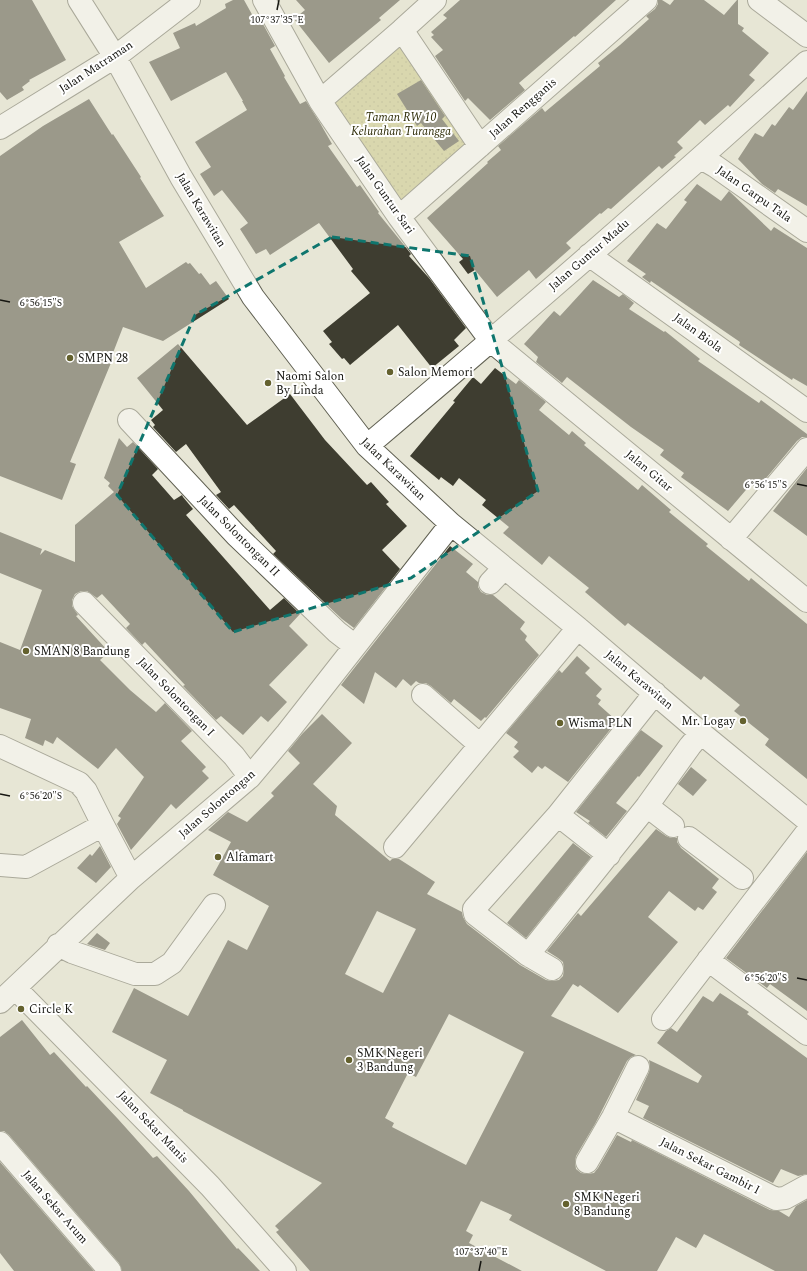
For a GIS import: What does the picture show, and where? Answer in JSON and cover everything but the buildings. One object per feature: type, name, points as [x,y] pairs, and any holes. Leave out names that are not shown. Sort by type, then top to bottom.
[{"type":"street","name":"Jalan Karawitan","points":[[79,0],[115,57],[181,177],[253,298],[367,446],[451,524],[497,576],[578,628],[701,733],[807,820]]},
{"type":"street","name":"Jalan Matraman","points":[[0,128],[115,57],[189,0]]},
{"type":"street","name":"Jalan Guntur Sari","points":[[264,0],[320,100],[399,217],[491,341]]},
{"type":"street","points":[[320,100],[435,0]]},
{"type":"street","name":"Jalan Rengganis","points":[[399,217],[646,0]]},
{"type":"street","points":[[759,0],[807,36]]},
{"type":"street","points":[[402,30],[480,146]]},
{"type":"street","name":"Jalan Guntur Madu","points":[[367,446],[491,341],[701,158],[807,62]]},
{"type":"street","name":"Jalan Garpu Tala","points":[[701,158],[715,166],[807,231]]},
{"type":"street","name":"Jalan Biola","points":[[589,255],[807,411]]},
{"type":"street","name":"Jalan Gitar","points":[[491,341],[807,601]]},
{"type":"street","name":"Jalan Solontongan II","points":[[129,420],[236,535],[337,632],[355,646]]},
{"type":"street","points":[[731,539],[807,448]]},
{"type":"street","name":"Jalan Solontongan","points":[[8,995],[58,945],[131,878],[250,777],[287,733],[451,524]]},
{"type":"street","name":"Jalan Solontongan I","points":[[84,603],[234,756],[250,777]]},
{"type":"street","points":[[395,846],[578,628]]},
{"type":"street","points":[[552,969],[528,955],[474,914],[474,909],[558,815],[655,693]]},
{"type":"street","points":[[423,695],[480,745]]},
{"type":"street","points":[[528,955],[609,855],[701,733]]},
{"type":"street","points":[[0,746],[79,783],[86,791],[131,878]]},
{"type":"street","points":[[647,806],[742,878]]},
{"type":"street","points":[[558,815],[609,855]]},
{"type":"street","points":[[0,865],[26,867],[103,825]]},
{"type":"street","points":[[663,1019],[807,832]]},
{"type":"street","points":[[58,945],[72,952],[135,974],[155,974],[172,963],[214,905]]},
{"type":"street","points":[[708,960],[807,1034]]},
{"type":"street","name":"Jalan Sekar Manis","points":[[8,995],[210,1186],[285,1271]]},
{"type":"street","points":[[587,1162],[613,1117],[638,1067]]},
{"type":"street","name":"Jalan Sekar Gambir I","points":[[613,1117],[776,1199],[785,1198],[807,1186]]},
{"type":"street","name":"Jalan Sekar Arum","points":[[0,1144],[110,1271]]},
{"type":"highlighted area","points":[[332,237],[470,256],[538,491],[411,578],[233,632],[117,495],[195,315]]},
{"type":"green space","name":"Taman RW 10 Kelurahan Turangga","points":[[401,40],[472,145],[400,205],[331,102]]},
{"type":"place","name":"SMPN 28","points":[[70,358]]},
{"type":"place","name":"Salon Memori","points":[[390,372]]},
{"type":"place","name":"Naomi Salon By Linda","points":[[268,383]]},
{"type":"place","name":"SMAN 8 Bandung","points":[[26,651]]},
{"type":"place","name":"Mr. Logay","points":[[743,721]]},
{"type":"place","name":"Wisma PLN","points":[[560,723]]},
{"type":"place","name":"Alfamart","points":[[218,857]]},
{"type":"place","name":"Circle K","points":[[21,1009]]},
{"type":"place","name":"SMK Negeri 3 Bandung","points":[[349,1060]]},
{"type":"place","name":"SMK Negeri 8 Bandung","points":[[566,1204]]}]
